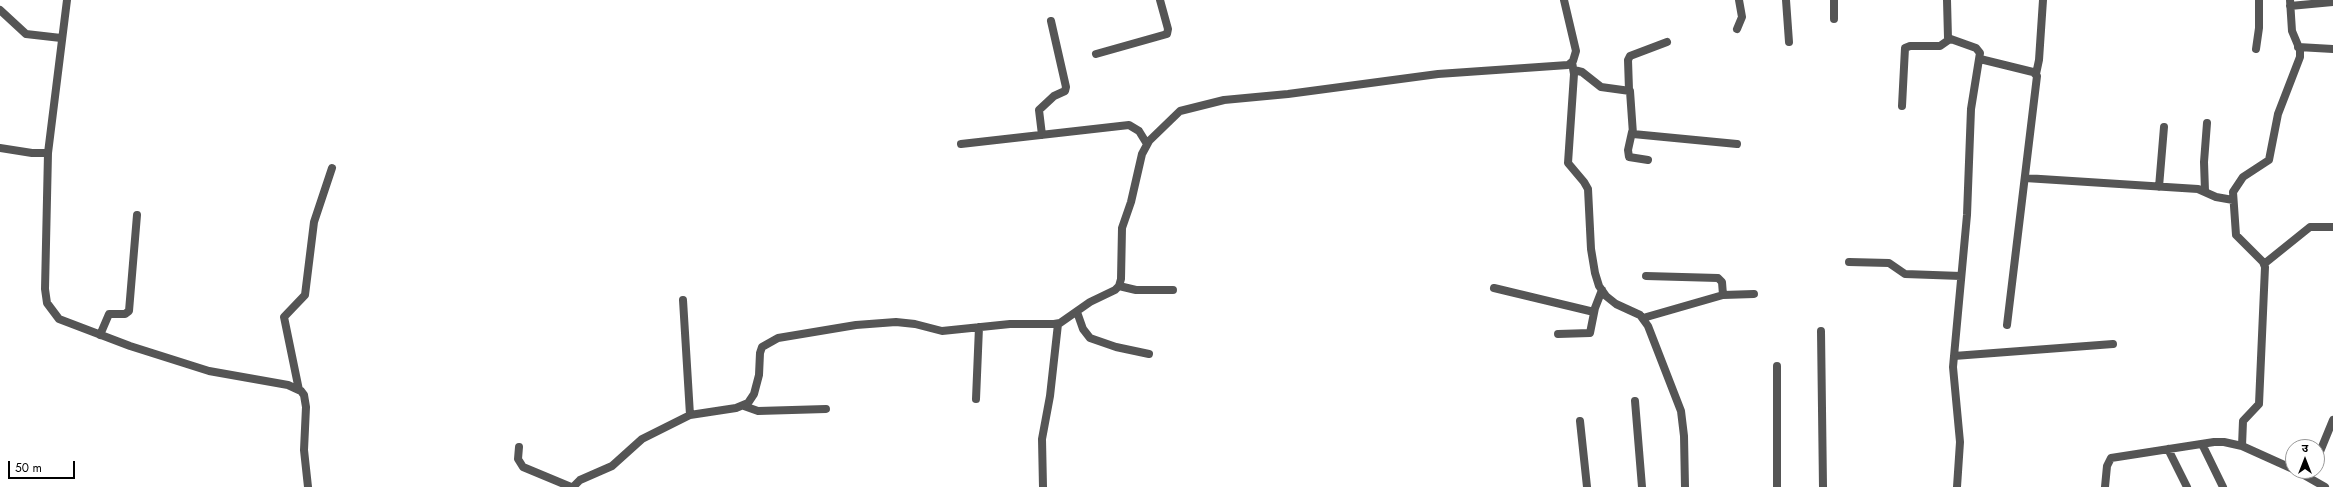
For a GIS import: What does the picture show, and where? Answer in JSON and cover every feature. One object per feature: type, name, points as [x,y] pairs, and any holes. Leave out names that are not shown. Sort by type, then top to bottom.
[{"type":"street","points":[[67,0],[61,38],[48,153],[45,289],[47,304],[58,319],[100,335],[209,371],[288,385],[299,390],[304,395],[306,407],[305,464],[308,487]]},
{"type":"street","points":[[1096,54],[1166,34],[1168,29],[1160,0]]},
{"type":"street","points":[[1564,0],[1575,44],[1568,163],[1588,188],[1592,262],[1602,290],[1616,304],[1643,318],[1676,393],[1681,411],[1684,436],[1685,487]]},
{"type":"street","points":[[1737,29],[1742,17],[1739,0]]},
{"type":"street","points":[[1786,0],[1789,42]]},
{"type":"street","points":[[1834,0],[1834,19]]},
{"type":"street","points":[[1947,0],[1946,31],[1950,39],[1979,50],[1980,60],[1971,109],[1967,215],[1954,356],[1953,375],[1960,442],[1957,487]]},
{"type":"street","points":[[2007,325],[2037,79],[2036,74],[2039,60],[2043,0]]},
{"type":"street","points":[[2256,49],[2260,28],[2259,0]]},
{"type":"street","points":[[2242,446],[2243,421],[2259,404],[2263,332],[2264,264],[2236,235],[2233,200],[2234,189],[2243,177],[2269,160],[2278,114],[2300,57],[2292,31],[2290,3],[2333,2]]},
{"type":"street","points":[[0,10],[26,34],[61,38]]},
{"type":"street","points":[[1042,135],[1039,110],[1054,96],[1065,91],[1066,87],[1051,21]]},
{"type":"street","points":[[1902,106],[1905,48],[1910,46],[1940,46],[1950,39]]},
{"type":"street","points":[[1648,160],[1629,158],[1628,150],[1632,132],[1631,92],[1629,90],[1628,60],[1630,56],[1667,42]]},
{"type":"street","points":[[2298,47],[2333,49]]},
{"type":"street","points":[[1980,60],[2036,74]]},
{"type":"street","points":[[744,406],[751,399],[756,387],[762,347],[778,338],[856,325],[896,322],[915,324],[942,331],[1010,324],[1058,324],[1119,286],[1121,279],[1122,228],[1132,202],[1142,154],[1147,144],[1166,123],[1180,111],[1208,103],[1438,74],[1573,66],[1601,87],[1629,90]]},
{"type":"street","points":[[2205,191],[2204,162],[2207,123]]},
{"type":"street","points":[[961,144],[1129,125],[1139,131],[1147,144]]},
{"type":"street","points":[[2158,187],[2164,127]]},
{"type":"street","points":[[1632,132],[1737,144]]},
{"type":"street","points":[[0,148],[32,153],[48,153]]},
{"type":"street","points":[[299,390],[284,317],[305,295],[314,222],[332,168]]},
{"type":"street","points":[[2025,178],[2205,191],[2216,197],[2233,200]]},
{"type":"street","points":[[100,335],[109,314],[125,314],[129,311],[137,215]]},
{"type":"street","points":[[2264,264],[2310,227],[2333,227]]},
{"type":"street","points":[[1849,262],[1889,263],[1905,274],[1961,276]]},
{"type":"street","points":[[1646,276],[1718,278],[1722,282],[1722,295]]},
{"type":"street","points":[[1119,286],[1136,290],[1173,290]]},
{"type":"street","points":[[1494,288],[1594,312]]},
{"type":"street","points":[[1558,334],[1589,334],[1594,312],[1602,290]]},
{"type":"street","points":[[1643,318],[1722,295],[1754,294]]},
{"type":"street","points":[[684,300],[690,415]]},
{"type":"street","points":[[1077,312],[1083,329],[1090,338],[1116,347],[1149,354]]},
{"type":"street","points":[[1043,487],[1041,473],[1042,439],[1050,396],[1058,324]]},
{"type":"street","points":[[976,399],[979,327]]},
{"type":"street","points":[[1821,331],[1823,487]]},
{"type":"street","points":[[1954,356],[2113,344]]},
{"type":"street","points":[[1777,366],[1777,487]]},
{"type":"street","points":[[1635,401],[1642,487]]},
{"type":"street","points":[[519,447],[518,459],[523,467],[572,487],[580,480],[612,466],[642,439],[690,415],[744,406],[758,411],[826,409]]},
{"type":"street","points":[[2325,440],[2333,420]]},
{"type":"street","points":[[1580,421],[1587,487]]},
{"type":"street","points":[[2105,487],[2107,466],[2111,458],[2202,444],[2224,442],[2242,446],[2285,465]]},
{"type":"street","points":[[2202,444],[2223,487]]},
{"type":"street","points":[[2168,449],[2187,487]]},
{"type":"street","points":[[2316,479],[2325,487]]}]
